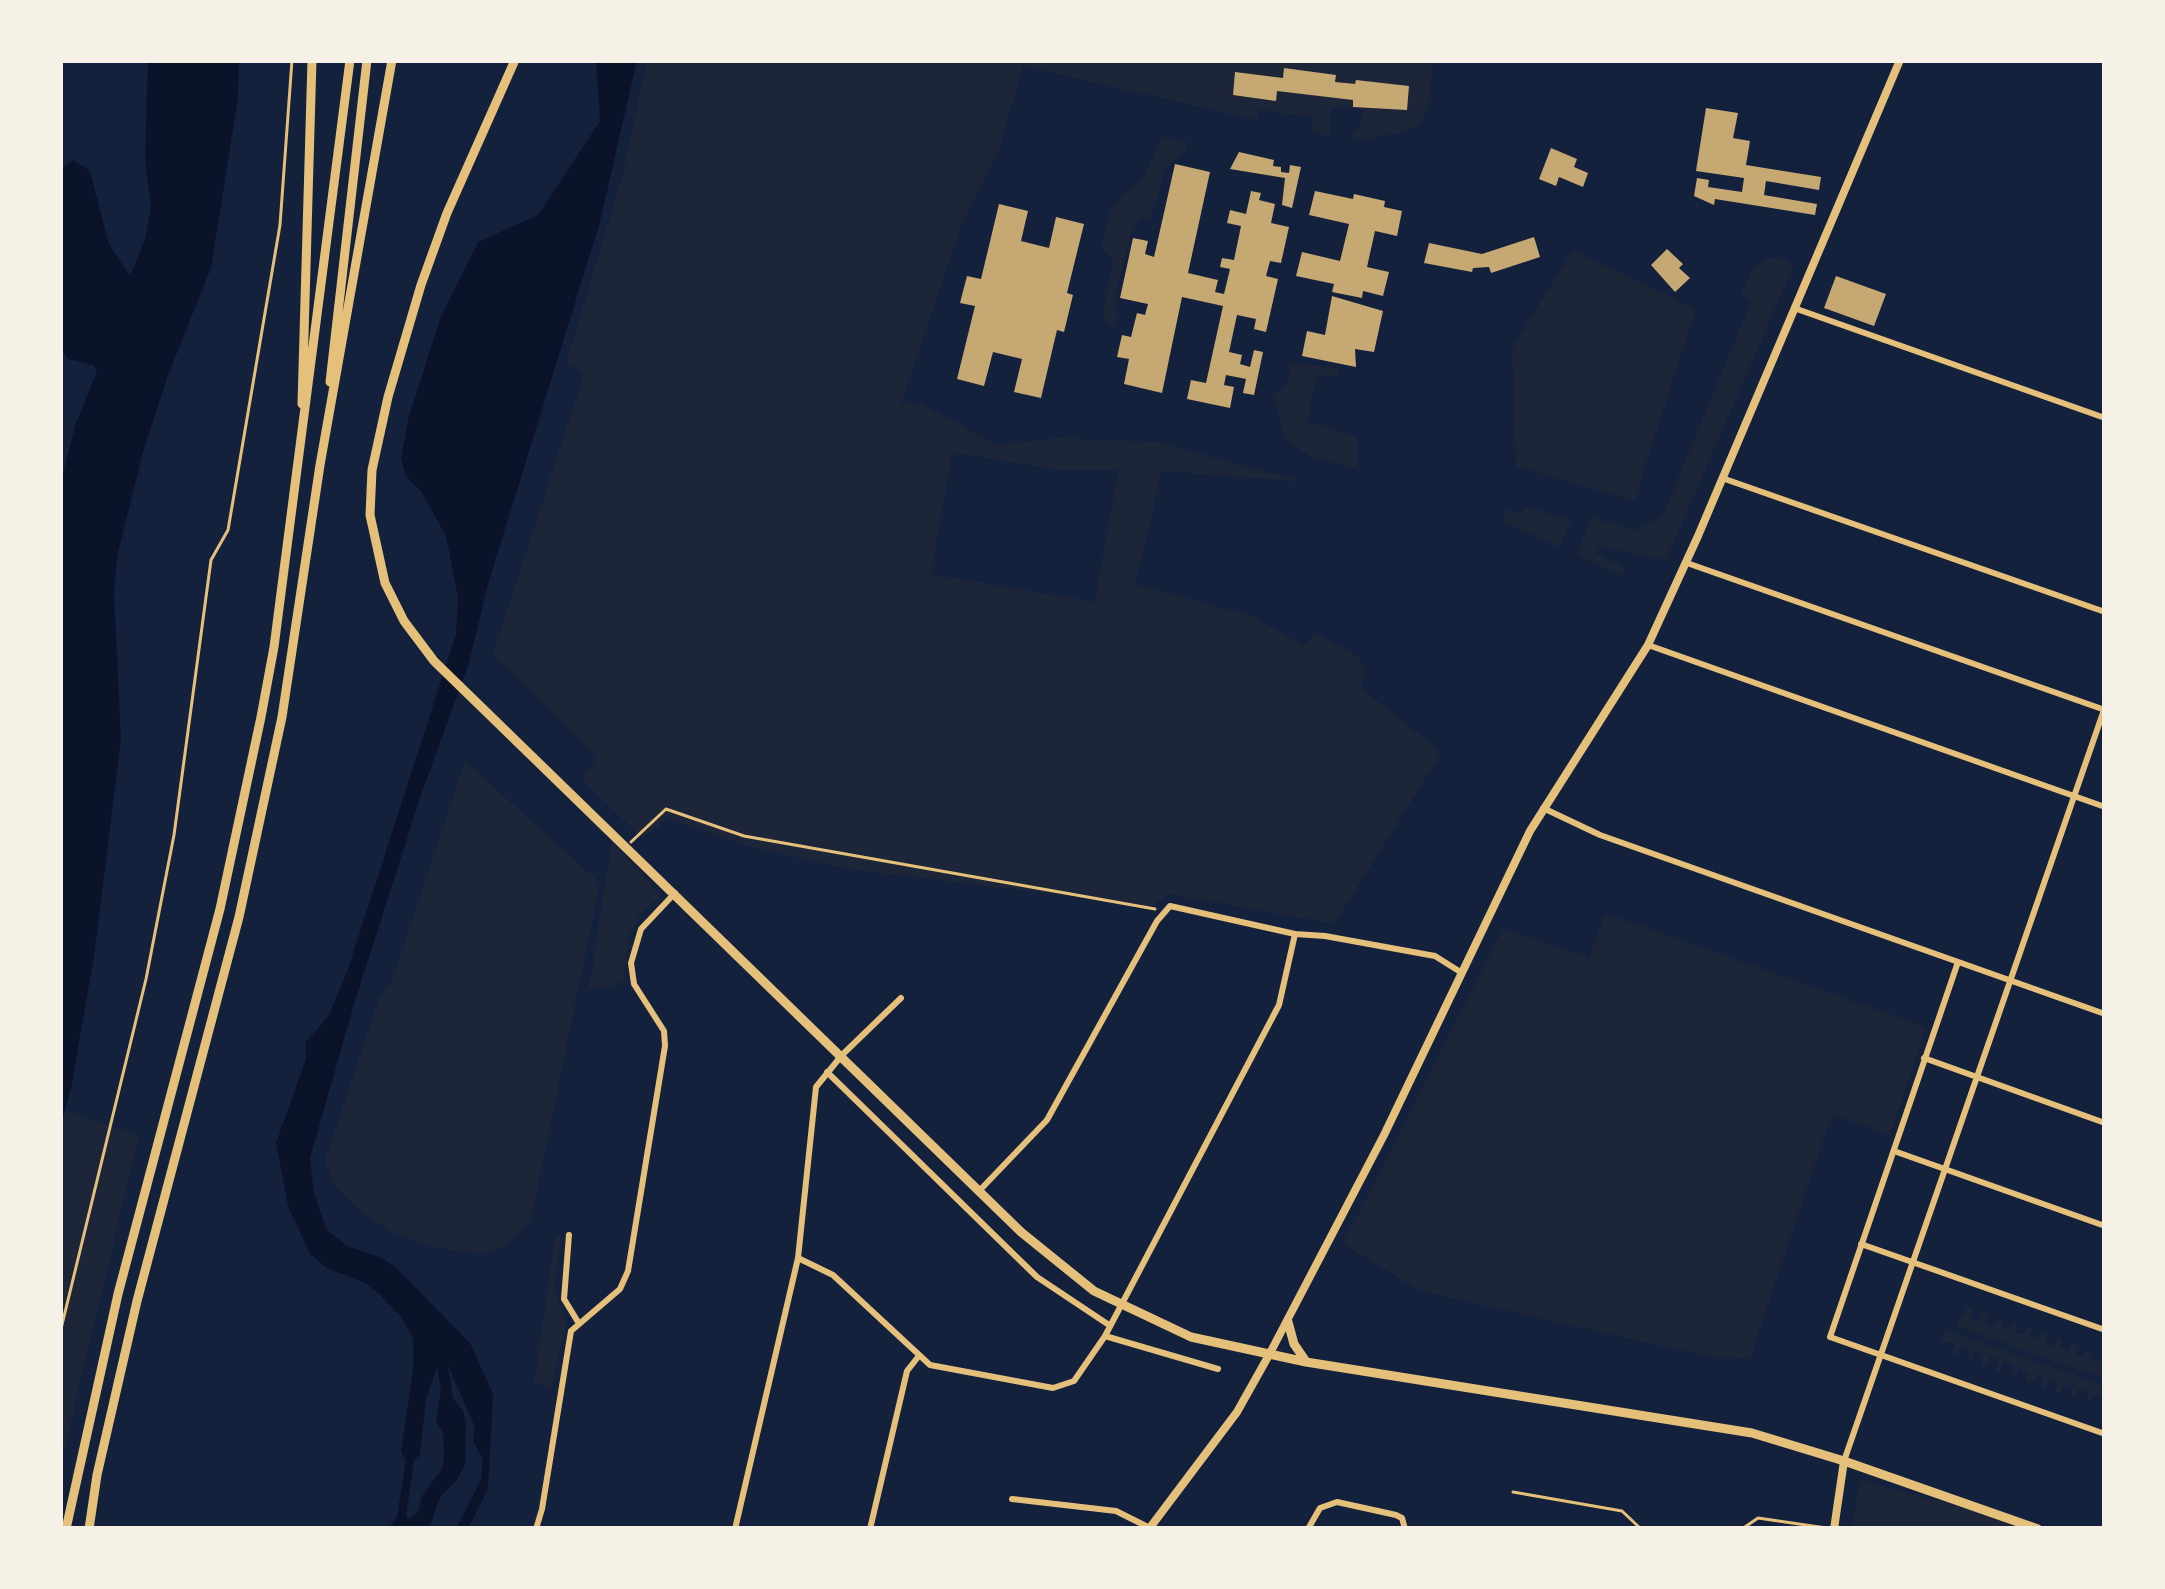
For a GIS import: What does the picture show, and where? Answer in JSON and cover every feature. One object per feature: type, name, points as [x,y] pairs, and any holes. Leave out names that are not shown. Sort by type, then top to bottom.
[{"type":"main road","points":[[303,434],[300,364],[312,60]]},
{"type":"main road","points":[[66,1529],[118,1294],[171,1102],[246,794],[274,647],[350,60]]},
{"type":"main road","points":[[320,465],[367,60]]},
{"type":"main road","points":[[89,1529],[137,1301],[239,917],[282,717],[320,465],[392,60]]},
{"type":"main road","points":[[515,60],[472,151],[421,285],[388,397],[372,470],[372,533],[385,584],[414,636],[440,667],[1049,1257],[1120,1306],[1191,1337],[1306,1362],[1728,1428],[1844,1461],[2038,1529]]},
{"type":"main road","points":[[1288,1322],[1294,1345],[1306,1362]]},
{"type":"street","points":[[1012,1498],[1116,1511],[1149,1529],[1237,1412],[1384,1135],[1543,808],[1648,645],[1900,60]]},
{"type":"street","points":[[1793,308],[2105,418]]},
{"type":"street","points":[[1722,478],[2105,612]]},
{"type":"street","points":[[1687,562],[2105,709],[1844,1461],[1834,1529]]},
{"type":"street","points":[[1648,645],[2105,807]]},
{"type":"street","points":[[1543,808],[1600,835],[2105,1014]]},
{"type":"street","points":[[536,1529],[566,1345],[578,1322],[620,1289],[628,1271],[665,1046],[664,1031],[634,984],[631,963],[641,929],[675,893]]},
{"type":"street","points":[[980,1190],[1047,1120],[1163,910],[1178,906],[1295,934],[1435,956],[1462,973]]},
{"type":"street","points":[[798,1258],[833,1275],[930,1365],[1065,1387],[1080,1374],[1105,1336],[1279,1005],[1295,934]]},
{"type":"street","points":[[1958,962],[1830,1337],[2105,1434]]},
{"type":"street","points":[[735,1529],[798,1258],[814,1095],[842,1055],[901,998]]},
{"type":"street","points":[[1924,1058],[2105,1123]]},
{"type":"street","points":[[827,1072],[1037,1277],[1110,1326]]},
{"type":"street","points":[[1892,1151],[2105,1226]]},
{"type":"street","points":[[569,1235],[564,1299],[578,1322]]},
{"type":"street","points":[[1861,1244],[2105,1330]]},
{"type":"street","points":[[566,1256],[578,1257]]},
{"type":"street","points":[[1105,1336],[1218,1369]]},
{"type":"street","points":[[870,1529],[907,1371],[918,1357]]},
{"type":"street","points":[[1308,1529],[1320,1508],[1336,1502],[1396,1515],[1405,1529]]},
{"type":"lane","points":[[1513,1492],[1622,1511],[1640,1529]]},
{"type":"lane","points":[[1742,1529],[1758,1518],[1834,1529]]},
{"type":"path","points":[[60,1333],[146,979],[174,835],[208,575],[228,530],[280,225],[292,60]]},
{"type":"path","points":[[627,847],[666,809],[744,836],[1163,910]]},
{"type":"shaded area","points":[[148,60],[239,60],[238,98],[211,268],[167,378],[117,556],[114,594],[121,739],[94,957],[60,1127],[60,485],[76,423],[97,371],[93,365],[68,359],[60,349],[60,169],[73,160],[90,171],[109,244],[130,276],[151,207],[145,158]]},
{"type":"shaded area","points":[[596,60],[637,60],[600,222],[488,584],[468,666],[422,792],[310,1158],[314,1193],[327,1230],[347,1246],[395,1267],[470,1343],[493,1394],[488,1489],[468,1529],[456,1529],[481,1480],[483,1459],[473,1441],[475,1427],[448,1366],[453,1398],[466,1423],[465,1465],[440,1497],[429,1529],[388,1529],[397,1516],[406,1460],[401,1452],[413,1338],[379,1294],[310,1254],[288,1206],[276,1143],[306,1059],[305,1043],[329,1015],[347,972],[456,634],[458,597],[446,536],[421,491],[406,477],[401,458],[409,416],[441,316],[478,242],[538,215],[600,121]],"holes":[[[437,1367],[441,1391],[436,1422],[443,1431],[442,1469],[422,1496],[418,1512],[409,1519],[414,1461],[420,1454],[426,1399]]]},
{"type":"shaded area","points":[[647,60],[1434,60],[1428,108],[1421,124],[1406,132],[1357,140],[1353,140],[1353,131],[1359,129],[1363,109],[1331,107],[1330,136],[1325,136],[1311,130],[1313,117],[1261,110],[1257,120],[1023,66],[999,150],[962,224],[901,403],[921,404],[998,445],[1057,438],[1158,442],[1304,482],[1162,471],[1135,584],[1250,615],[1304,646],[1314,633],[1359,657],[1366,671],[1361,688],[1442,752],[1334,924],[1170,894],[1151,906],[849,869],[747,846],[668,819],[642,838],[582,779],[597,757],[493,654],[584,374],[566,364],[622,177]],"holes":[[[952,452],[1060,470],[1118,470],[1095,602],[931,574]]]},
{"type":"shaded area","points":[[1162,136],[1188,142],[1186,151],[1165,169],[1151,219],[1139,218],[1131,233],[1116,293],[1117,327],[1107,325],[1103,314],[1113,259],[1101,248],[1111,211],[1124,193],[1142,181]]},
{"type":"shaded area","points":[[1573,250],[1696,309],[1634,501],[1516,466],[1512,348]]},
{"type":"shaded area","points":[[1781,257],[1794,265],[1666,560],[1599,546],[1596,553],[1626,568],[1623,576],[1577,555],[1591,517],[1635,530],[1663,515],[1748,309],[1750,300],[1741,295],[1753,268]]},
{"type":"shaded area","points":[[1289,363],[1340,369],[1337,377],[1317,375],[1307,422],[1357,436],[1357,468],[1309,456],[1285,440],[1274,395],[1289,378]]},
{"type":"shaded area","points":[[1529,507],[1571,520],[1559,547],[1501,521],[1506,510],[1520,513]]},
{"type":"shaded area","points":[[465,761],[600,883],[531,1220],[506,1246],[481,1254],[432,1247],[390,1231],[334,1186],[325,1161],[379,999],[393,978]]},
{"type":"shaded area","points":[[612,841],[661,896],[641,913],[628,938],[624,981],[609,988],[589,988]]},
{"type":"shaded area","points":[[1605,913],[1926,1027],[1890,1135],[1832,1114],[1750,1359],[1706,1356],[1421,1291],[1343,1244],[1503,928],[1589,958]]},
{"type":"shaded area","points":[[66,1111],[139,1136],[60,1467],[60,1127]]},
{"type":"shaded area","points":[[555,1236],[561,1237],[554,1288],[566,1323],[552,1387],[534,1384]]},
{"type":"shaded area","points":[[1968,1306],[1973,1308],[1971,1318],[1979,1321],[1982,1311],[1988,1313],[1985,1324],[1994,1327],[1998,1317],[2003,1319],[2001,1327],[2009,1330],[2012,1322],[2018,1324],[2016,1332],[2024,1335],[2027,1327],[2033,1329],[2030,1337],[2035,1339],[2042,1332],[2048,1334],[2045,1343],[2049,1346],[2063,1339],[2060,1347],[2064,1350],[2069,1351],[2072,1343],[2078,1345],[2075,1354],[2083,1357],[2087,1349],[2092,1351],[2090,1358],[2099,1362],[2105,1352],[2105,1379],[1956,1326]]},
{"type":"shaded area","points":[[1945,1330],[2105,1386],[2103,1408],[2103,1398],[2093,1394],[2086,1401],[2089,1390],[2078,1389],[2075,1398],[2070,1396],[2073,1387],[2064,1384],[2060,1393],[2055,1391],[2058,1382],[2049,1379],[2045,1388],[2041,1386],[2044,1377],[2040,1375],[2030,1383],[2025,1381],[2028,1372],[2019,1368],[2011,1376],[2014,1366],[2009,1363],[2004,1362],[2000,1372],[1996,1370],[1999,1360],[1990,1357],[1986,1367],[1981,1365],[1984,1354],[1975,1351],[1971,1361],[1967,1360],[1970,1350],[1960,1346],[1956,1356],[1952,1355],[1955,1344],[1944,1341],[1938,1350]]},
{"type":"shaded area","points":[[1860,1480],[1983,1513],[2020,1529],[1852,1529]]},
{"type":"building","points":[[1284,68],[1336,75],[1335,82],[1409,86],[1407,110],[1353,107],[1353,100],[1277,91],[1276,101],[1233,95],[1235,72],[1283,78]]},
{"type":"building","points":[[1706,108],[1738,113],[1733,138],[1750,141],[1746,165],[1821,177],[1819,190],[1766,181],[1764,195],[1817,204],[1815,215],[1715,199],[1714,205],[1694,196],[1697,178],[1709,180],[1708,187],[1742,192],[1744,178],[1696,171]]},
{"type":"building","points":[[1551,148],[1577,159],[1574,167],[1588,173],[1583,187],[1559,177],[1556,186],[1539,179]]},
{"type":"building","points":[[1239,152],[1274,160],[1273,166],[1281,167],[1281,172],[1289,173],[1290,165],[1301,167],[1292,208],[1282,205],[1285,178],[1230,169]]},
{"type":"building","points":[[1175,164],[1210,172],[1188,273],[1218,280],[1215,292],[1224,294],[1230,269],[1220,267],[1222,258],[1234,260],[1241,226],[1227,223],[1230,210],[1246,214],[1251,191],[1261,193],[1259,200],[1275,204],[1271,223],[1289,227],[1281,263],[1270,261],[1266,276],[1278,279],[1266,332],[1254,329],[1256,319],[1237,315],[1229,352],[1242,355],[1240,364],[1250,367],[1254,350],[1263,352],[1254,395],[1243,393],[1246,379],[1226,375],[1224,385],[1234,387],[1230,408],[1187,399],[1191,380],[1206,383],[1223,306],[1182,297],[1162,393],[1124,384],[1129,359],[1117,357],[1122,335],[1131,337],[1137,313],[1145,315],[1148,304],[1120,298],[1133,238],[1148,241],[1145,254],[1154,257]]},
{"type":"building","points":[[1315,191],[1385,201],[1384,207],[1402,211],[1397,236],[1375,231],[1367,267],[1389,272],[1383,296],[1363,291],[1362,298],[1332,292],[1334,284],[1296,276],[1302,252],[1340,261],[1349,224],[1309,215]]},
{"type":"building","points":[[999,204],[1028,211],[1021,241],[1049,248],[1056,217],[1084,224],[1067,293],[1073,295],[1064,332],[1057,330],[1041,398],[1014,392],[1022,359],[993,352],[984,386],[957,379],[975,306],[960,303],[967,276],[981,279]]},
{"type":"building","points":[[1534,237],[1540,257],[1491,273],[1489,267],[1472,272],[1424,263],[1429,243],[1482,254]]},
{"type":"building","points":[[1667,249],[1690,278],[1675,292],[1651,265]]},
{"type":"building","points":[[1836,276],[1886,294],[1874,326],[1824,308]]},
{"type":"building","points":[[1332,296],[1383,311],[1374,352],[1355,349],[1356,367],[1302,356],[1307,331],[1325,335]]}]
